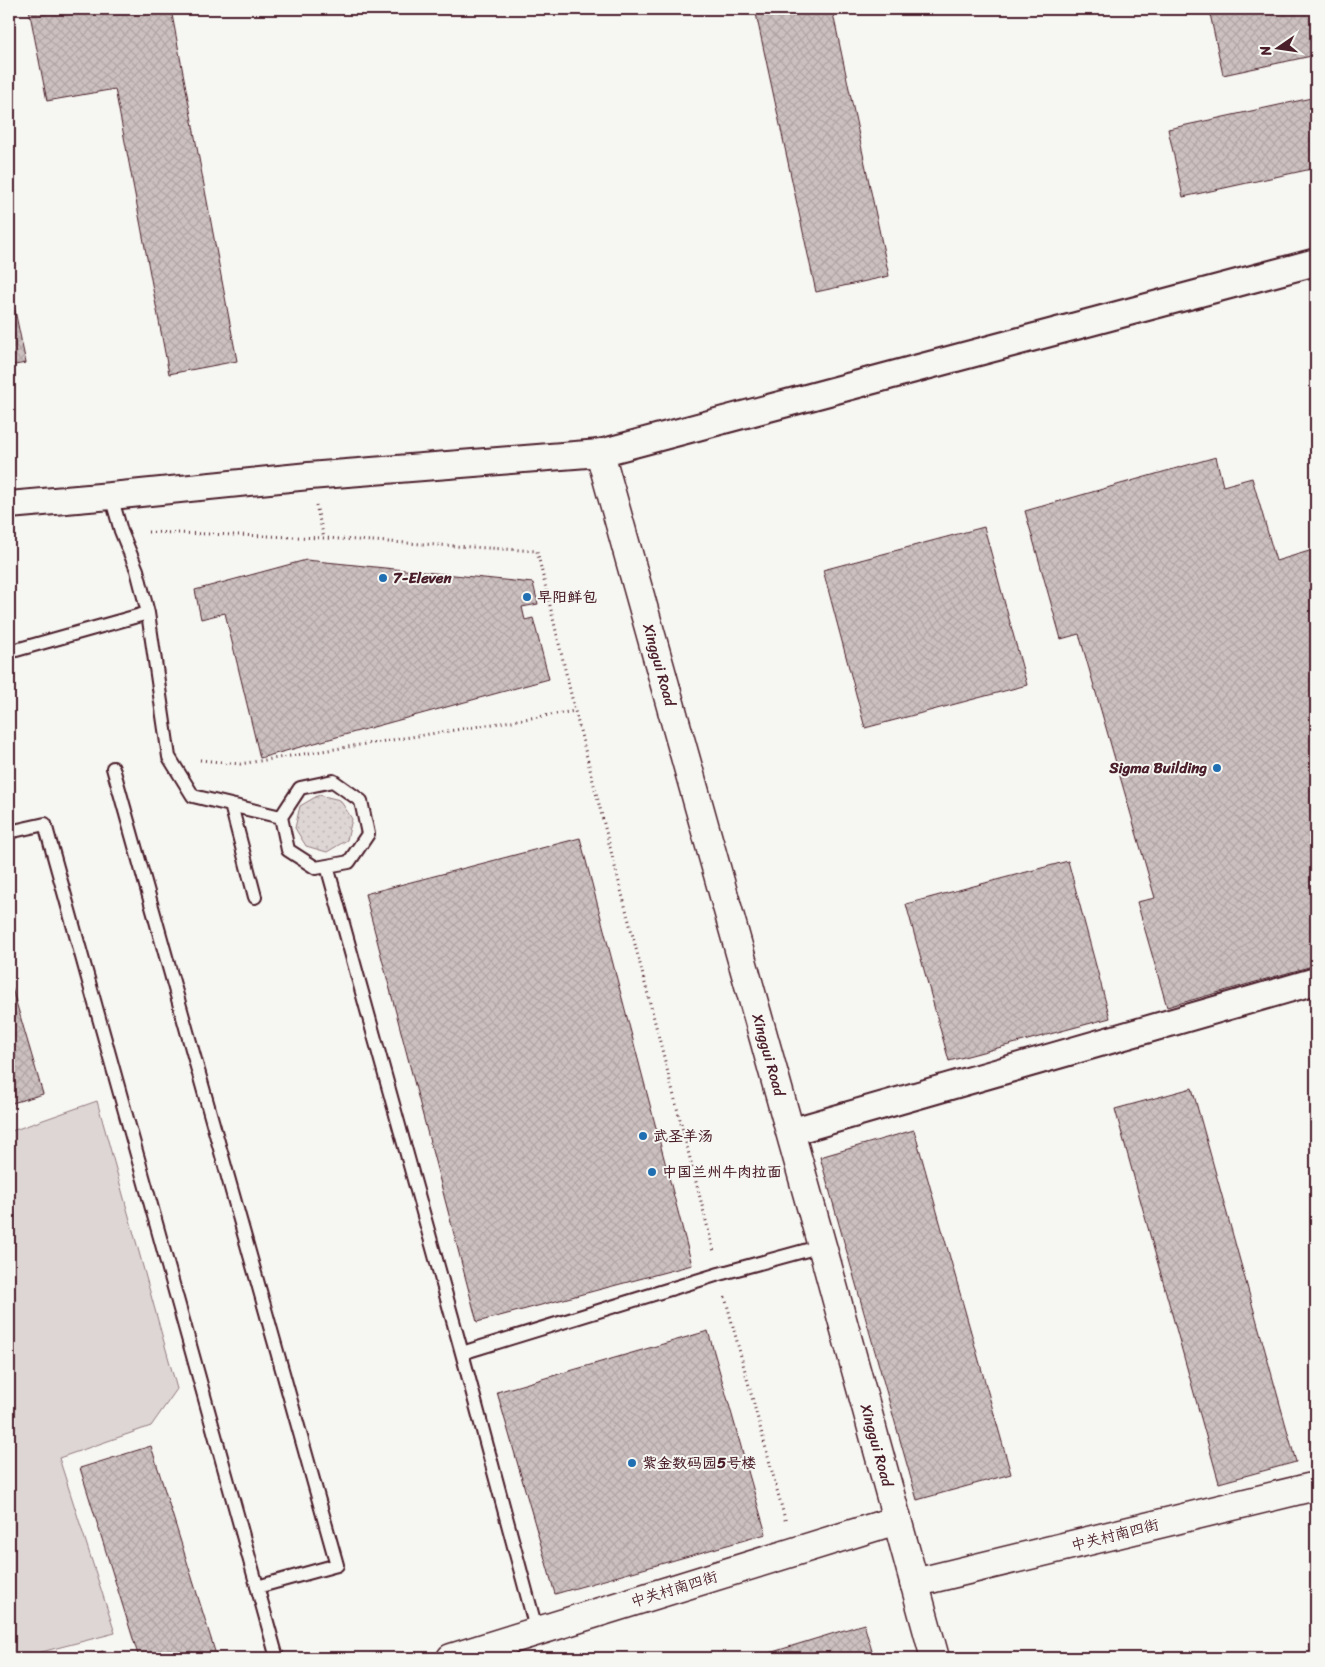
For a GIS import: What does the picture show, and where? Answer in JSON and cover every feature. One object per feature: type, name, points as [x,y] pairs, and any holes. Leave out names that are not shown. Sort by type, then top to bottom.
[{"type":"street","points":[[9,505],[318,475],[600,453],[1316,262]]},
{"type":"street","name":"Xinggui Road","points":[[600,453],[935,1658]]},
{"type":"street","points":[[790,1132],[1316,982]]},
{"type":"street","name":"中关村南四街","points":[[914,1583],[1316,1486]]},
{"type":"street","name":"中关村南四街","points":[[452,1658],[897,1520]]},
{"type":"lane","points":[[111,496],[121,531],[137,570],[148,613],[169,757],[193,796],[281,817]]},
{"type":"lane","points":[[9,652],[148,613]]},
{"type":"lane","points":[[114,768],[337,1564],[257,1587]]},
{"type":"lane","points":[[333,782],[361,800],[368,834],[349,862],[316,868],[288,850],[281,817],[300,788],[333,782]]},
{"type":"lane","points":[[231,805],[255,897]]},
{"type":"lane","points":[[9,832],[45,824],[277,1658]]},
{"type":"lane","points":[[327,866],[537,1632]]},
{"type":"lane","points":[[462,1353],[719,1274],[822,1246]]},
{"type":"path","points":[[121,531],[324,538],[537,551],[575,711],[719,1274],[794,1552]]},
{"type":"path","points":[[169,757],[240,764],[575,711]]},
{"type":"shaded area","points":[[319,795],[340,800],[352,819],[347,840],[327,852],[306,846],[295,828],[300,806]]},
{"type":"shaded area","points":[[97,1101],[177,1389],[151,1426],[59,1458],[115,1633],[13,1658],[9,1645],[9,1132]]},
{"type":"building","points":[[29,9],[171,9],[237,361],[169,374],[115,89],[47,101]]},
{"type":"building","points":[[755,9],[832,9],[889,276],[816,292]]},
{"type":"building","points":[[1209,9],[1316,9],[1316,55],[1223,75]]},
{"type":"building","points":[[1316,97],[1316,168],[1183,197],[1168,129]]},
{"type":"building","points":[[9,282],[26,363],[9,366]]},
{"type":"building","name":"Sigma Building","points":[[1216,457],[1223,486],[1252,478],[1276,561],[1316,549],[1316,965],[1167,1007],[1137,902],[1155,898],[1079,634],[1061,639],[1025,511]]},
{"type":"building","points":[[984,527],[1027,685],[865,728],[823,570]]},
{"type":"building","points":[[306,560],[533,583],[538,604],[522,607],[525,620],[533,618],[549,679],[260,758],[225,613],[201,619],[195,590]]},
{"type":"building","points":[[580,838],[692,1265],[477,1322],[365,894]]},
{"type":"building","points":[[1068,861],[1110,1018],[949,1061],[906,904]]},
{"type":"building","points":[[9,978],[43,1094],[9,1104]]},
{"type":"building","points":[[1192,1088],[1296,1462],[1219,1483],[1115,1109]]},
{"type":"building","points":[[914,1130],[1011,1474],[917,1500],[820,1157]]},
{"type":"building","name":"紫金数码园5号楼","points":[[708,1331],[766,1534],[555,1594],[497,1392]]},
{"type":"building","points":[[151,1446],[217,1658],[139,1658],[80,1468]]},
{"type":"building","points":[[864,1624],[874,1658],[753,1658]]},
{"type":"building","points":[[103,1651],[105,1658],[79,1658]]},
{"type":"place","name":"7-Eleven","points":[[383,578]]},
{"type":"place","name":"早阳鲜包","points":[[527,597]]},
{"type":"place","name":"Sigma Building","points":[[1217,768]]},
{"type":"place","name":"武圣羊汤","points":[[643,1136]]},
{"type":"place","name":"中国兰州牛肉拉面","points":[[652,1172]]},
{"type":"place","name":"紫金数码园5号楼","points":[[632,1463]]}]
